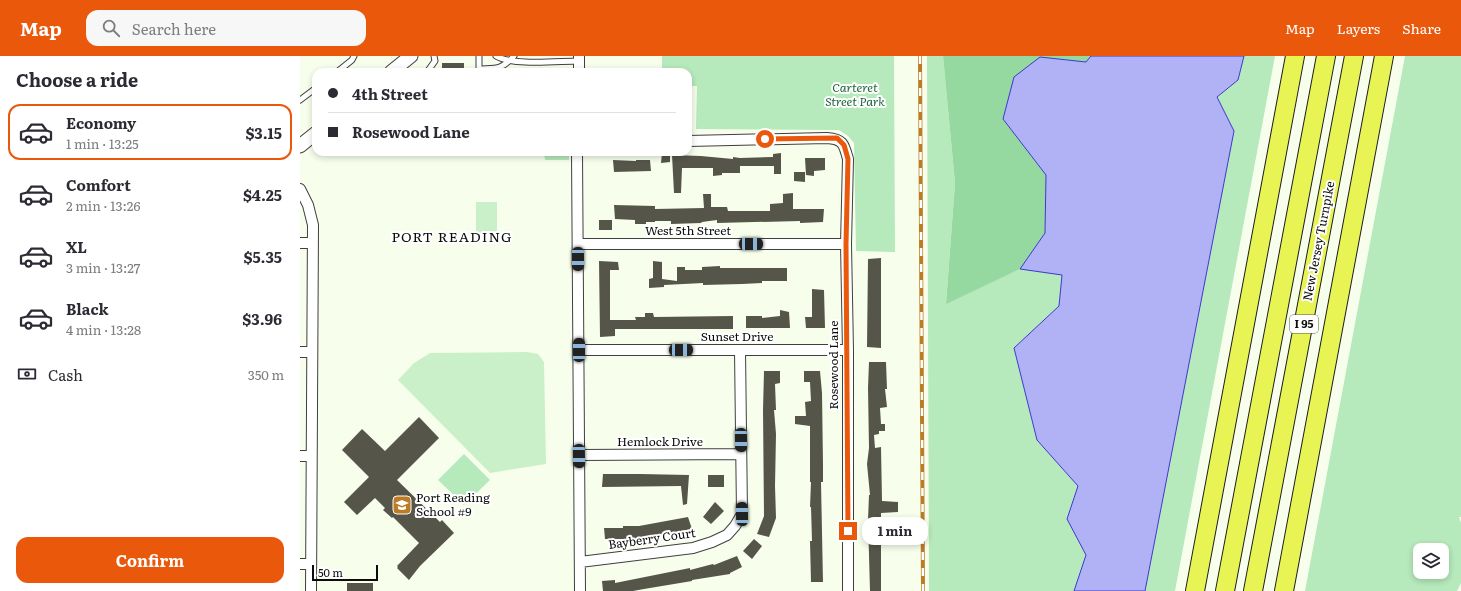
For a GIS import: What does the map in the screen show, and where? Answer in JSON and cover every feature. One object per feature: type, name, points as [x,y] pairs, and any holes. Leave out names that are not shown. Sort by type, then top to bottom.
[{"type":"highway","points":[[1195,591],[1295,56]]},
{"type":"highway","name":"I 95","points":[[1225,591],[1326,56]]},
{"type":"highway","name":"New Jersey Turnpike","points":[[1253,591],[1354,56]]},
{"type":"highway","name":"I 95","points":[[1284,591],[1384,56]]},
{"type":"street","points":[[398,68],[411,56]]},
{"type":"street","points":[[300,146],[312,136]]},
{"type":"street","name":"Rosewood Lane","points":[[692,141],[837,138],[844,145],[848,159],[846,244],[848,350],[848,591]]},
{"type":"street","points":[[577,156],[580,591]]},
{"type":"street","points":[[300,189],[308,205],[313,225],[311,591]]},
{"type":"street","points":[[300,243],[312,243]]},
{"type":"street","name":"West 5th Street","points":[[578,244],[846,244]]},
{"type":"street","name":"Sunset Drive","points":[[579,350],[848,350]]},
{"type":"street","name":"Bayberry Court","points":[[580,562],[693,548],[727,535],[735,526],[742,514],[740,350]]},
{"type":"street","points":[[300,352],[312,352]]},
{"type":"street","name":"Hemlock Drive","points":[[579,456],[741,454]]},
{"type":"street","points":[[300,456],[311,456]]},
{"type":"street","points":[[300,564],[310,564]]},
{"type":"lane","points":[[342,68],[352,60],[354,56]]},
{"type":"lane","points":[[430,68],[435,61],[434,56]]},
{"type":"lane","points":[[479,56],[479,68]]},
{"type":"lane","points":[[496,56],[510,61],[579,58]]},
{"type":"lane","points":[[499,68],[505,66],[514,56]]},
{"type":"lane","points":[[300,100],[312,91]]},
{"type":"green space","name":"Carteret Street Park","points":[[662,56],[894,56],[895,252],[856,251],[854,143],[848,136],[839,130],[696,129],[697,86],[692,86],[692,68],[662,68]]},
{"type":"green space","points":[[927,56],[943,56],[955,183],[946,303],[1020,269],[1062,275],[1059,306],[1014,348],[1037,440],[1078,486],[1067,519],[1086,555],[1074,591],[929,591]]},
{"type":"green space","points":[[943,56],[1091,56],[1086,62],[1040,57],[1003,119],[1046,175],[1045,233],[1020,269],[946,304],[955,183]]},
{"type":"green space","points":[[1244,56],[1275,56],[1175,591],[1145,591],[1234,131],[1217,97],[1238,80]]},
{"type":"green space","points":[[1405,56],[1461,56],[1461,517],[1459,517],[1461,523],[1461,583],[1457,591],[1305,591]]},
{"type":"green space","points":[[544,156],[569,156],[569,160],[545,160]]},
{"type":"green space","points":[[476,202],[497,202],[497,234],[476,234]]},
{"type":"green space","points":[[527,352],[538,354],[544,362],[546,464],[490,473],[398,380],[414,363],[430,353]]},
{"type":"green space","points":[[464,454],[490,480],[464,505],[438,480]]},
{"type":"water","points":[[1091,56],[1244,56],[1238,80],[1217,97],[1234,131],[1145,591],[1074,591],[1086,555],[1067,519],[1078,486],[1037,440],[1014,348],[1059,306],[1062,275],[1020,269],[1045,233],[1046,175],[1003,119],[1014,77],[1040,57],[1086,62]]},
{"type":"building","points":[[442,63],[464,63],[464,68],[442,68]]},
{"type":"building","points":[[781,153],[781,174],[774,174],[774,166],[740,166],[740,173],[722,173],[722,175],[713,176],[713,168],[682,168],[681,193],[674,193],[672,156],[701,156],[733,159],[733,157],[773,157],[773,154]]},
{"type":"building","points":[[662,156],[670,156],[670,162],[661,163]]},
{"type":"building","points":[[805,158],[825,158],[825,170],[814,171],[814,176],[806,175]]},
{"type":"building","points":[[613,160],[650,160],[651,171],[614,172]]},
{"type":"building","points":[[794,172],[805,172],[805,182],[794,181]]},
{"type":"building","points":[[793,193],[793,209],[824,209],[823,222],[800,223],[800,221],[717,223],[717,220],[701,223],[671,224],[671,221],[655,221],[646,222],[646,224],[635,224],[635,220],[615,219],[614,205],[655,206],[655,209],[704,208],[703,194],[711,194],[711,207],[727,207],[728,211],[770,211],[770,204],[783,203],[783,194]]},
{"type":"building","points":[[599,220],[612,220],[612,230],[599,230]]},
{"type":"building","points":[[881,258],[881,348],[867,347],[868,259]]},
{"type":"building","points":[[599,261],[618,262],[619,270],[610,270],[610,320],[636,320],[635,317],[645,317],[645,313],[653,313],[654,317],[733,316],[733,329],[615,329],[615,336],[600,337]]},
{"type":"building","points":[[653,261],[662,262],[662,279],[677,281],[677,267],[685,267],[685,270],[702,270],[702,267],[720,266],[720,268],[787,268],[787,281],[703,285],[703,283],[664,285],[664,287],[649,288],[649,279],[653,278]]},
{"type":"building","points":[[812,289],[824,290],[825,328],[806,328],[805,317],[812,317]]},
{"type":"building","points":[[780,310],[789,312],[790,328],[746,328],[746,316],[762,316],[762,318],[780,316]]},
{"type":"building","points":[[869,362],[886,362],[887,389],[885,389],[887,407],[880,408],[881,424],[885,424],[885,431],[879,431],[879,434],[874,435],[875,448],[881,447],[882,501],[898,502],[898,512],[881,513],[881,591],[870,591],[868,520],[870,495],[867,464],[869,448]]},
{"type":"building","points":[[764,371],[780,371],[780,383],[775,384],[776,410],[774,410],[776,434],[776,518],[769,537],[757,534],[764,516]]},
{"type":"building","points":[[804,371],[820,371],[822,393],[823,482],[821,482],[823,582],[811,582],[810,541],[812,541],[810,507],[810,426],[795,424],[795,416],[806,416],[805,402],[811,401],[810,382],[804,382]]},
{"type":"building","name":"Port Reading School #9","points":[[419,417],[439,438],[397,480],[440,522],[442,520],[454,533],[420,566],[409,580],[397,568],[397,566],[419,543],[393,517],[392,518],[383,510],[385,508],[375,498],[357,515],[344,502],[369,477],[342,450],[362,429],[385,451]]},
{"type":"building","points":[[603,474],[689,475],[687,504],[683,505],[681,486],[602,487]]},
{"type":"building","points":[[708,475],[724,475],[724,487],[708,487]]},
{"type":"building","points":[[715,502],[724,511],[711,524],[703,517]]},
{"type":"building","points":[[688,517],[692,529],[638,539],[605,539],[604,528],[639,526]]},
{"type":"building","points":[[754,539],[762,546],[752,559],[743,551]]},
{"type":"building","points":[[737,556],[742,567],[730,574],[633,591],[603,591],[602,581],[615,580],[615,583],[690,568],[690,570],[714,565]]},
{"type":"building","points":[[347,583],[373,583],[373,591],[347,591]]},
{"type":"railway","points":[[920,56],[923,591]]},
{"type":"place","name":"Port Reading School #9","points":[[402,505]]},
{"type":"district","name":"PORT READING","points":[[452,237]]},
{"type":"route","points":[[765,139],[837,138],[844,145],[848,159],[846,244],[848,350],[848,531]]}]
